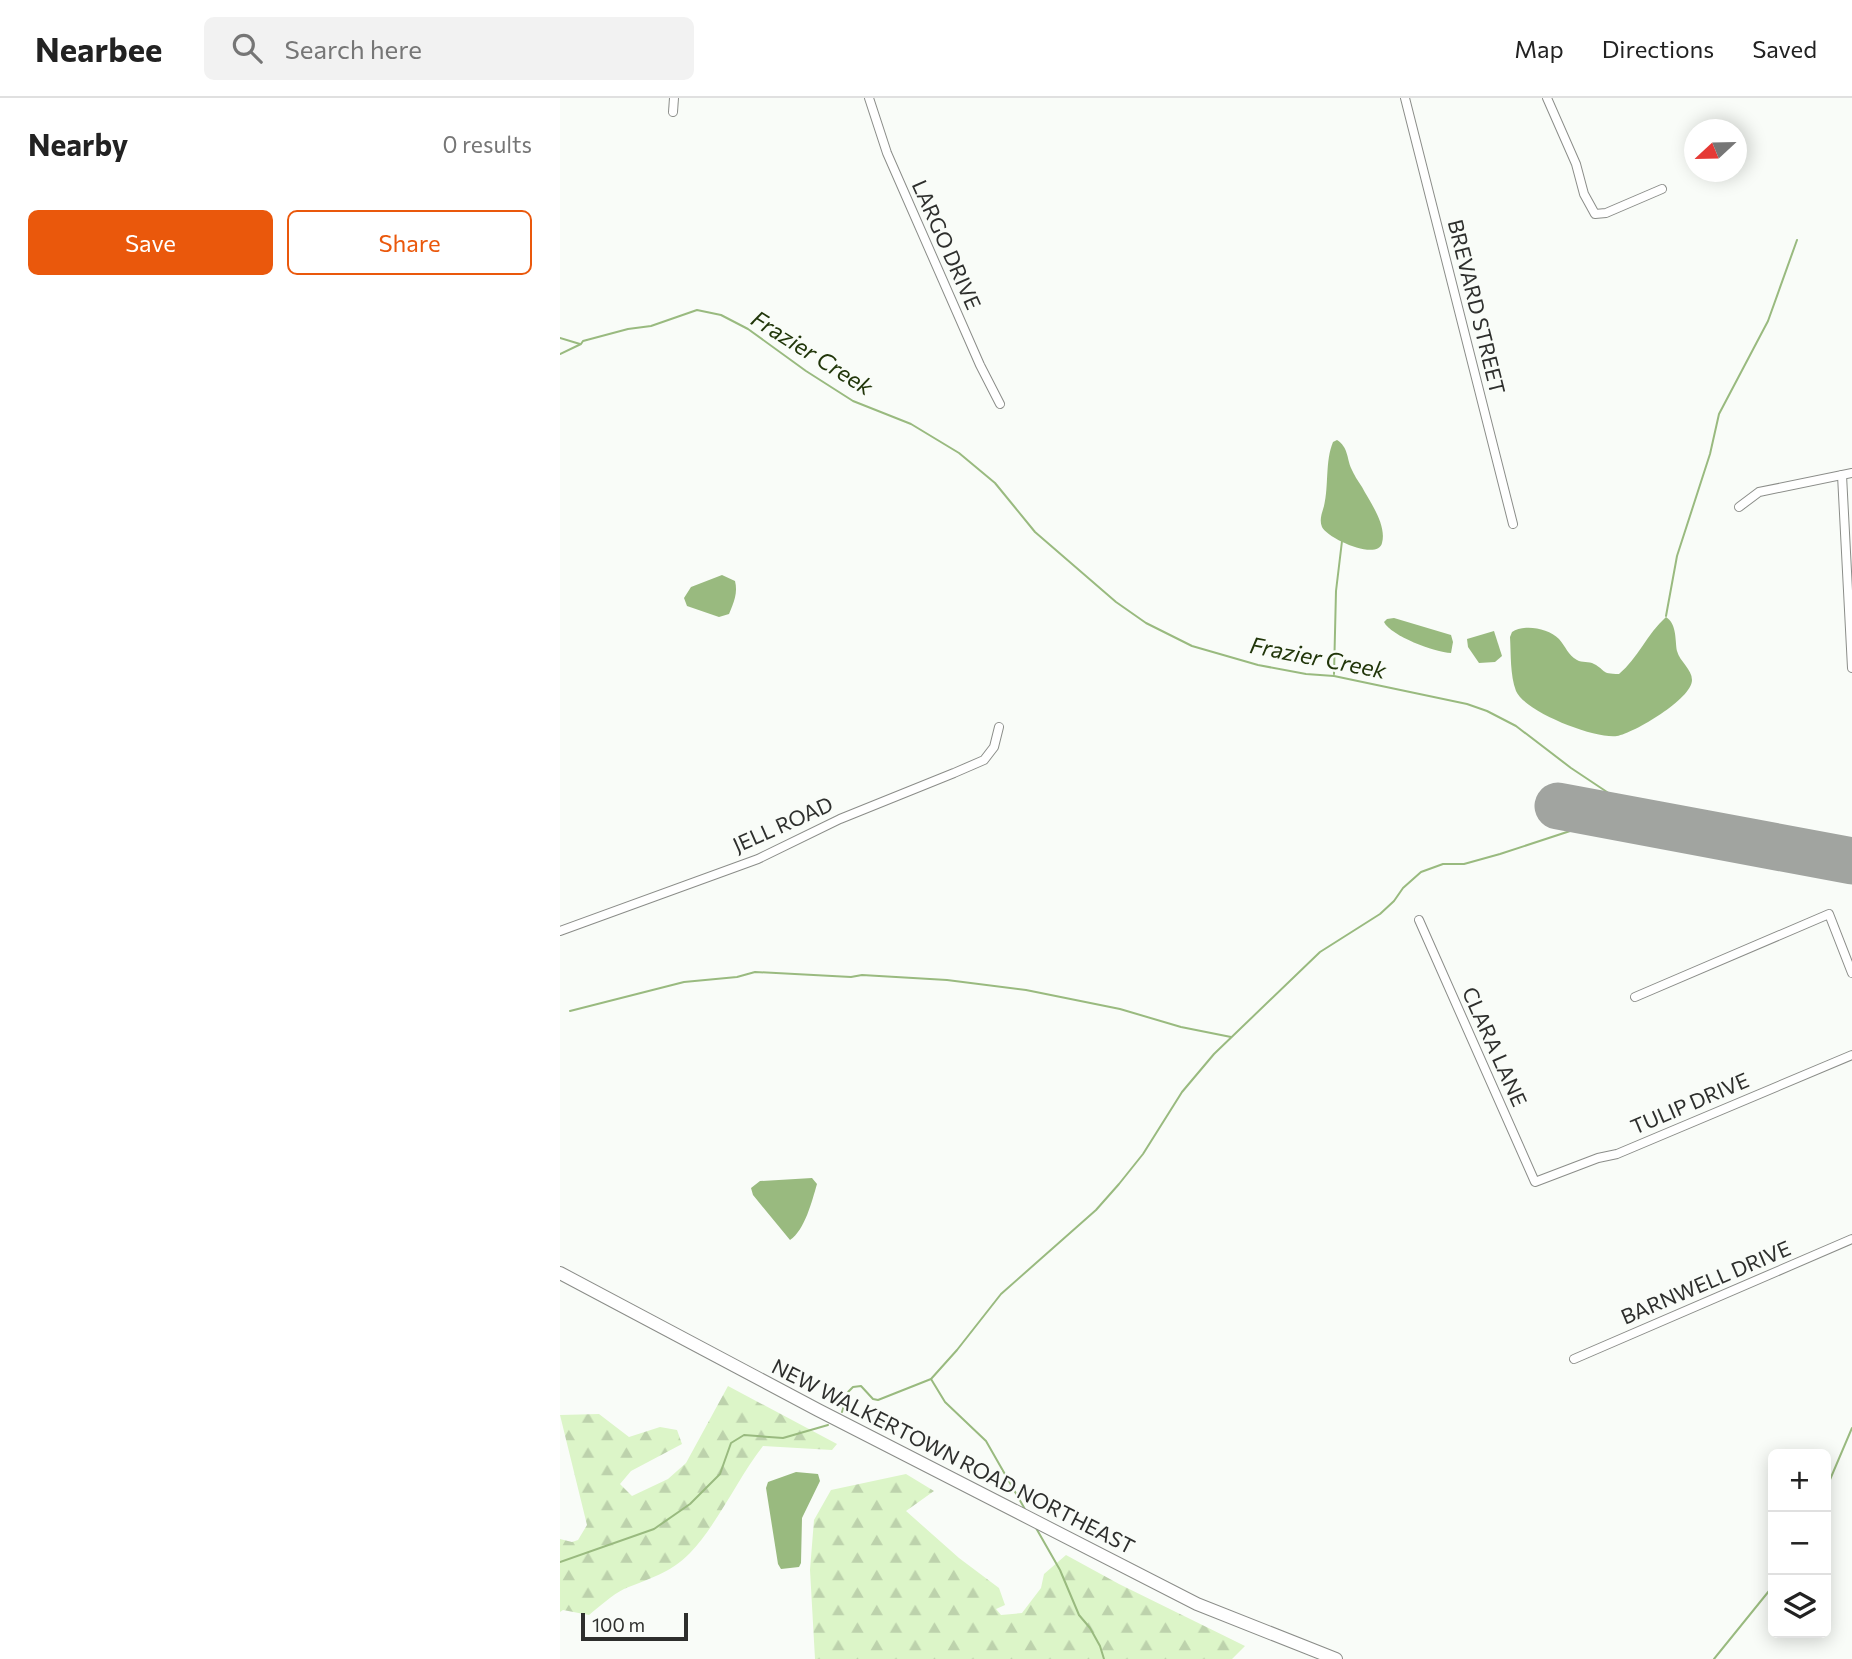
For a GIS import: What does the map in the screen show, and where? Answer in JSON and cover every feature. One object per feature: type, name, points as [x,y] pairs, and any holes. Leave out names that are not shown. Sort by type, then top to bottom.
[{"type":"main road","name":"NEW WALKERTOWN ROAD NORTHEAST","points":[[560,1273],[829,1416],[1197,1604],[1336,1659]]},
{"type":"street","points":[[673,112],[674,98]]},
{"type":"street","name":"LARGO DRIVE","points":[[869,98],[892,166],[979,365],[1000,404]]},
{"type":"street","name":"BREVARD STREET","points":[[1405,98],[1513,524]]},
{"type":"street","points":[[1547,98],[1576,164],[1584,194],[1595,214],[1606,213],[1662,189]]},
{"type":"street","points":[[1739,507],[1759,492],[1852,473]]},
{"type":"street","points":[[1842,475],[1852,668]]},
{"type":"street","name":"JELL ROAD","points":[[560,931],[758,859],[840,819],[954,774],[984,760],[994,747],[999,727]]},
{"type":"street","points":[[1635,997],[1829,914],[1852,973]]},
{"type":"street","name":"CLARA LANE","points":[[1419,920],[1535,1182],[1540,1180]]},
{"type":"street","name":"TULIP DRIVE","points":[[1540,1180],[1598,1158],[1617,1154],[1852,1055]]},
{"type":"street","name":"BARNWELL DRIVE","points":[[1574,1359],[1852,1239]]},
{"type":"green space","points":[[728,1386],[837,1444],[832,1450],[763,1446],[700,1542],[682,1560],[659,1575],[620,1591],[589,1615],[563,1610],[560,1612],[560,1539],[572,1542],[578,1540],[587,1525],[560,1415],[599,1414],[629,1437],[660,1427],[677,1430],[682,1444],[631,1471],[620,1484],[632,1496],[668,1479],[686,1463]]},
{"type":"green space","points":[[906,1474],[934,1491],[906,1511],[959,1558],[999,1588],[1005,1605],[996,1609],[1001,1615],[1022,1613],[1041,1588],[1044,1574],[1066,1555],[1245,1646],[1232,1659],[815,1659],[810,1570],[814,1520],[831,1490]]},
{"type":"shaded area","points":[[1337,440],[1345,449],[1352,471],[1380,521],[1383,536],[1379,548],[1372,550],[1353,546],[1333,537],[1322,527],[1329,457],[1333,442]]},
{"type":"shaded area","points":[[722,575],[735,581],[736,585],[729,614],[719,617],[687,606],[684,598],[691,587]]},
{"type":"shaded area","points":[[1666,617],[1672,624],[1677,651],[1692,680],[1683,696],[1673,705],[1636,729],[1617,736],[1607,736],[1578,729],[1532,707],[1516,691],[1511,664],[1512,632],[1529,628],[1549,632],[1559,639],[1577,660],[1592,663],[1606,672],[1619,674]]},
{"type":"shaded area","points":[[1394,618],[1451,635],[1451,653],[1424,646],[1395,633],[1384,622]]},
{"type":"shaded area","points":[[1494,631],[1502,656],[1495,662],[1479,663],[1468,647],[1467,639]]},
{"type":"shaded area","points":[[812,1178],[817,1184],[810,1207],[800,1229],[790,1240],[753,1195],[751,1188],[760,1181]]},
{"type":"shaded area","points":[[796,1472],[818,1474],[820,1481],[802,1518],[801,1563],[799,1567],[781,1569],[766,1488],[768,1482]]},
{"type":"waterway","points":[[1666,616],[1677,556],[1710,454],[1719,414],[1768,321],[1797,240]]},
{"type":"waterway","name":"Frazier Creek","points":[[560,354],[583,341],[651,326],[697,310],[721,315],[748,329],[853,401],[911,424],[959,453],[995,483],[1035,532],[1116,602],[1146,623],[1192,646],[1258,665],[1334,676],[1467,704],[1516,726],[1571,768],[1649,820],[1763,854],[1825,866],[1852,867]]},
{"type":"waterway","name":"Frazier Creek","points":[[560,338],[580,344]]},
{"type":"waterway","points":[[1334,674],[1336,591],[1342,541]]},
{"type":"waterway","points":[[842,1412],[848,1392],[853,1387],[861,1386],[873,1399],[878,1400],[931,1379],[1001,1294],[1096,1210],[1119,1184],[1143,1154],[1182,1092],[1214,1054],[1320,952],[1380,914],[1421,872],[1443,864],[1464,864],[1500,854],[1631,811]]},
{"type":"waterway","points":[[570,1011],[684,982],[737,977],[755,972],[851,977],[862,975],[947,980],[1026,990],[1120,1009],[1181,1027],[1231,1037]]},
{"type":"waterway","points":[[931,1379],[945,1402],[986,1441],[1026,1511]]},
{"type":"waterway","points":[[560,1562],[654,1529],[690,1504],[720,1474],[731,1443],[744,1435],[783,1438],[828,1425]]},
{"type":"waterway","points":[[1831,1477],[1852,1428]]},
{"type":"waterway","points":[[1036,1528],[1060,1570],[1079,1615],[1100,1646],[1104,1659]]},
{"type":"waterway","points":[[1714,1659],[1768,1592]]},
{"type":"runway","points":[[1558,806],[1852,861]]}]
